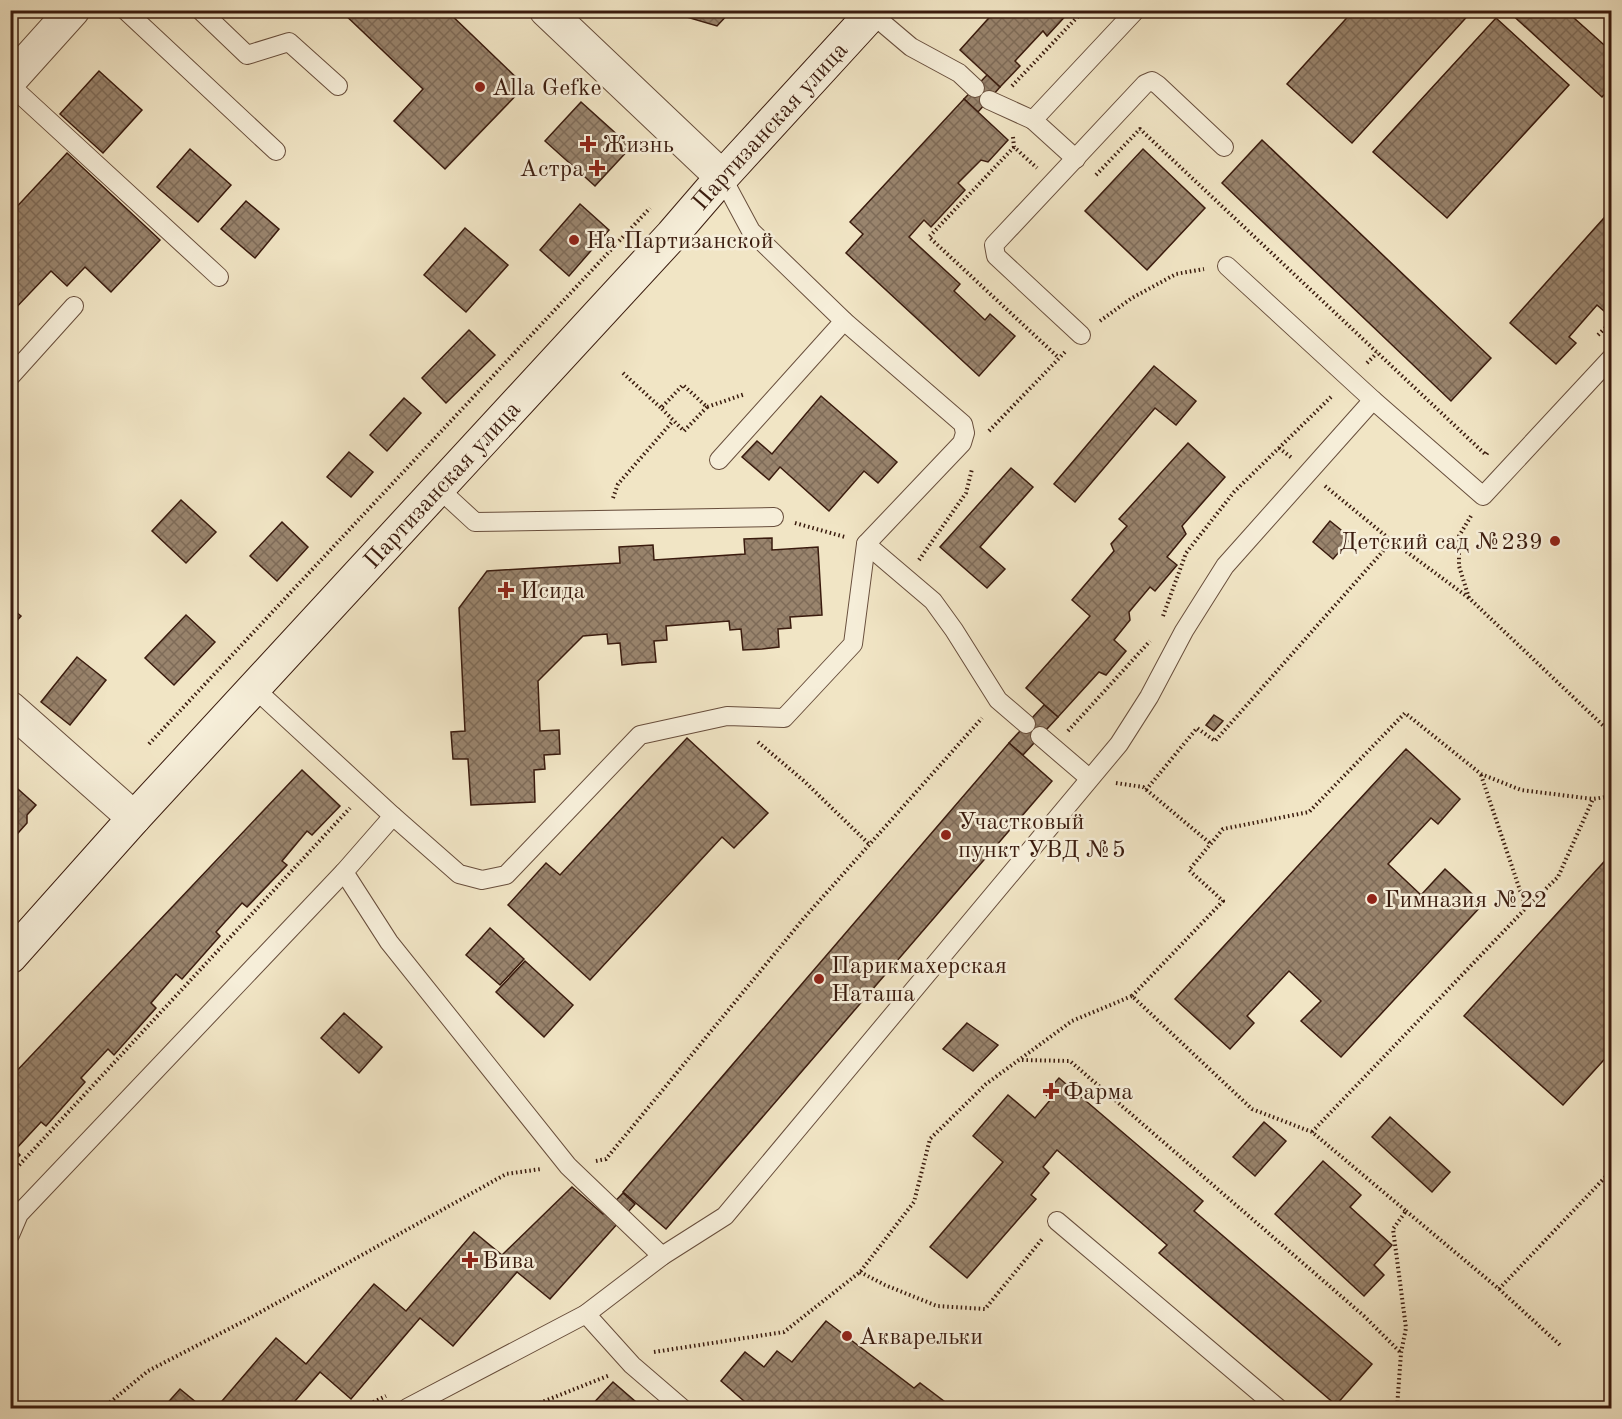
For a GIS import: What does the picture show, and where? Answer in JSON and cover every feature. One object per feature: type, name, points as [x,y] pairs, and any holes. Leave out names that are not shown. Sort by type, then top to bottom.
[{"type":"main road","points":[[546,10],[722,177]]},
{"type":"main road","name":"Партизанская улица","points":[[10,957],[134,818],[672,235],[722,177],[874,12]]},
{"type":"main road","points":[[10,80],[62,14]]},
{"type":"main road","points":[[10,708],[134,818]]},
{"type":"lane","points":[[125,10],[276,151]]},
{"type":"lane","points":[[200,10],[247,55],[289,42],[338,86]]},
{"type":"lane","points":[[1033,120],[1136,10]]},
{"type":"lane","points":[[874,12],[911,47],[959,73],[982,94],[1033,120],[1076,159]]},
{"type":"lane","points":[[1081,336],[996,256],[993,250],[994,245],[1144,84],[1152,81],[1224,147]]},
{"type":"lane","points":[[10,85],[219,277]]},
{"type":"lane","points":[[254,688],[459,874],[482,880],[506,876],[640,735],[727,716],[784,718],[853,644],[866,544],[962,443],[965,433],[963,424],[844,321],[751,231],[722,177]]},
{"type":"lane","points":[[1227,266],[1373,400],[1483,496],[1611,357]]},
{"type":"lane","points":[[10,377],[74,306]]},
{"type":"lane","points":[[719,460],[844,321]]},
{"type":"lane","points":[[407,1408],[586,1314],[662,1256],[725,1216],[1119,744],[1149,697],[1184,631],[1225,566],[1373,400]]},
{"type":"lane","points":[[438,488],[475,522],[774,517]]},
{"type":"lane","points":[[866,544],[933,601],[998,700],[1026,724]]},
{"type":"lane","points":[[1040,736],[1089,778]]},
{"type":"lane","points":[[10,1235],[19,1214],[344,872],[393,816]]},
{"type":"lane","points":[[344,872],[389,942],[568,1166],[662,1256]]},
{"type":"lane","points":[[1056,1221],[1278,1408]]},
{"type":"lane","points":[[586,1314],[632,1365],[681,1408]]},
{"type":"path","points":[[1053,183],[1014,147],[1010,87],[1084,10]]},
{"type":"path","points":[[1095,176],[1140,129],[1486,454],[1494,446]]},
{"type":"path","points":[[148,744],[655,203]]},
{"type":"path","points":[[986,435],[1081,336],[1132,298],[1176,274],[1227,266]]},
{"type":"path","points":[[1596,338],[1611,321]]},
{"type":"path","points":[[1160,623],[1186,554],[1234,492],[1377,353]]},
{"type":"path","points":[[623,373],[684,431],[707,407],[758,389],[771,401]]},
{"type":"path","points":[[661,408],[683,385],[707,407]]},
{"type":"path","points":[[618,484],[673,421]]},
{"type":"path","points":[[1279,448],[1392,541],[1469,598],[1611,734]]},
{"type":"path","points":[[906,577],[966,493],[974,463]]},
{"type":"path","points":[[1469,598],[1459,566],[1460,536],[1483,496]]},
{"type":"path","points":[[774,517],[866,544]]},
{"type":"path","points":[[1211,844],[1144,789],[1197,728],[1215,741],[1392,541]]},
{"type":"path","points":[[1061,754],[1061,738],[1156,633]]},
{"type":"path","points":[[103,1408],[148,1371],[250,1318],[506,1174],[606,1159],[804,918],[998,700]]},
{"type":"path","points":[[527,1408],[576,1390],[632,1365],[658,1350],[783,1332],[860,1272],[914,1202],[930,1139],[986,1084],[1022,1060],[1072,1021],[1132,996],[1223,901],[1189,870],[1223,829],[1309,812],[1405,713],[1481,774],[1521,790],[1593,799],[1611,796]]},
{"type":"path","points":[[727,716],[804,781],[870,845]]},
{"type":"path","points":[[1481,774],[1526,908]]},
{"type":"path","points":[[1312,1132],[1558,877],[1593,799]]},
{"type":"path","points":[[10,1175],[352,805]]},
{"type":"path","points":[[1132,996],[1252,1109],[1312,1132],[1499,1289],[1560,1345]]},
{"type":"path","points":[[1022,1060],[1070,1061],[1364,1316],[1401,1353]]},
{"type":"path","points":[[1499,1289],[1611,1170]]},
{"type":"path","points":[[1397,1408],[1401,1353],[1406,1328],[1393,1229],[1406,1211]]},
{"type":"path","points":[[860,1272],[937,1306],[985,1309],[1056,1221]]},
{"type":"path","points":[[361,1408],[391,1394]]},
{"type":"building","points":[[340,10],[446,10],[525,86],[445,169],[394,121],[423,89]]},
{"type":"building","points":[[663,10],[732,10],[717,26]]},
{"type":"building","points":[[996,10],[1071,10],[1047,36],[1043,31],[1015,61],[1020,66],[1000,87],[960,50]]},
{"type":"building","points":[[1354,10],[1473,10],[1352,143],[1287,84]]},
{"type":"building","points":[[1507,10],[1565,10],[1612,52],[1612,86],[1602,97]]},
{"type":"building","points":[[1496,18],[1569,85],[1447,218],[1373,152]]},
{"type":"building","points":[[99,71],[142,110],[103,153],[60,114]]},
{"type":"building","points":[[987,75],[1000,87],[978,112],[964,99]]},
{"type":"building","points":[[964,99],[1008,140],[988,162],[981,160],[958,183],[965,190],[931,227],[924,220],[909,237],[960,284],[954,291],[985,320],[990,314],[1015,336],[979,376],[846,253],[863,234],[850,222]]},
{"type":"building","name":"Жизнь","points":[[581,102],[631,147],[595,186],[545,141]]},
{"type":"building","points":[[1262,140],[1491,358],[1451,401],[1222,183]]},
{"type":"building","points":[[190,149],[231,185],[198,222],[157,187]]},
{"type":"building","points":[[1143,149],[1205,208],[1147,270],[1085,211]]},
{"type":"building","points":[[67,153],[160,240],[111,292],[85,267],[67,286],[51,271],[10,314],[10,214]]},
{"type":"building","points":[[246,201],[279,229],[255,258],[221,229]]},
{"type":"building","name":"На Партизанской","points":[[580,204],[609,230],[569,276],[540,250]]},
{"type":"building","points":[[1612,209],[1612,303],[1604,311],[1597,305],[1569,337],[1576,343],[1556,364],[1510,323]]},
{"type":"building","points":[[465,228],[508,265],[466,312],[424,275]]},
{"type":"building","points":[[469,330],[495,355],[446,403],[422,378]]},
{"type":"building","points":[[1154,366],[1196,401],[1176,425],[1155,408],[1075,502],[1054,484]]},
{"type":"building","points":[[821,396],[897,462],[878,483],[864,471],[829,511],[780,467],[769,480],[742,457],[757,441],[772,454]]},
{"type":"building","points":[[404,398],[421,413],[387,451],[370,435]]},
{"type":"building","points":[[1188,443],[1225,477],[1182,526],[1186,534],[1167,557],[1177,565],[1155,591],[1150,587],[1129,612],[1130,620],[1114,640],[1126,651],[1106,675],[1099,672],[1058,717],[1026,688],[1090,616],[1072,600],[1114,551],[1111,544],[1127,526],[1119,519]]},
{"type":"building","points":[[349,452],[373,472],[351,497],[327,477]]},
{"type":"building","points":[[1011,468],[1033,487],[980,547],[1005,569],[987,588],[940,547]]},
{"type":"building","points":[[181,500],[216,532],[186,563],[152,531]]},
{"type":"building","points":[[1330,521],[1351,538],[1333,559],[1313,542]]},
{"type":"building","points":[[282,522],[308,547],[277,581],[250,556]]},
{"type":"building","points":[[772,538],[772,550],[818,547],[822,615],[790,617],[791,628],[778,629],[779,647],[762,649],[743,650],[741,629],[730,630],[729,621],[666,626],[667,640],[654,641],[656,662],[622,665],[620,643],[608,644],[607,634],[583,636],[538,681],[540,731],[559,730],[560,754],[544,755],[545,769],[534,770],[535,802],[471,805],[468,759],[453,759],[451,732],[465,731],[459,608],[487,571],[620,563],[619,547],[653,545],[654,560],[745,554],[744,539]]},
{"type":"building","points":[[10,607],[21,616],[10,628]]},
{"type":"building","points":[[186,615],[215,642],[174,685],[145,658]]},
{"type":"building","points":[[77,657],[106,680],[70,725],[41,702]]},
{"type":"building","points":[[1044,705],[1058,717],[1023,755],[1009,743]]},
{"type":"building","points":[[1214,715],[1223,721],[1214,731],[1206,725]]},
{"type":"building","points":[[687,738],[768,813],[734,848],[722,837],[590,980],[508,905],[546,863],[560,875]]},
{"type":"building","points":[[1009,743],[1052,781],[666,1229],[623,1192]]},
{"type":"building","name":"Гимназия №22","points":[[1406,749],[1460,799],[1438,824],[1431,818],[1388,864],[1421,895],[1445,869],[1483,904],[1341,1057],[1301,1021],[1321,1001],[1289,971],[1247,1016],[1254,1023],[1230,1049],[1175,999]]},
{"type":"building","points":[[302,770],[340,806],[312,835],[307,831],[282,861],[287,865],[247,907],[242,903],[216,932],[220,936],[182,979],[176,974],[151,1003],[156,1008],[114,1055],[108,1049],[81,1078],[85,1082],[46,1126],[41,1122],[15,1150],[20,1155],[10,1165],[10,1078]]},
{"type":"building","points":[[10,782],[36,805],[27,815],[27,823],[10,842]]},
{"type":"building","points":[[1612,853],[1612,1051],[1563,1105],[1464,1016]]},
{"type":"building","points":[[490,928],[524,959],[500,985],[466,955]]},
{"type":"building","points":[[525,961],[573,1005],[544,1037],[496,992]]},
{"type":"building","points":[[344,1013],[382,1047],[359,1073],[321,1038]]},
{"type":"building","points":[[967,1023],[998,1045],[973,1071],[943,1049]]},
{"type":"building","points":[[1059,1078],[1203,1201],[1194,1211],[1372,1364],[1336,1405],[1159,1253],[1167,1245],[1057,1150],[1043,1167],[1049,1173],[1031,1195],[1036,1199],[967,1278],[930,1247],[1003,1162],[973,1136],[1008,1095],[1035,1118],[1051,1099],[1045,1094]]},
{"type":"building","points":[[1390,1117],[1450,1172],[1432,1192],[1372,1137]]},
{"type":"building","points":[[1264,1122],[1286,1141],[1255,1176],[1233,1157]]},
{"type":"building","points":[[1323,1161],[1361,1195],[1350,1207],[1392,1245],[1374,1265],[1384,1275],[1364,1296],[1275,1214]]},
{"type":"building","points":[[572,1187],[603,1214],[623,1193],[635,1204],[550,1299],[517,1272],[453,1346],[420,1318],[351,1399],[320,1372],[289,1408],[216,1408],[276,1338],[306,1364],[374,1284],[406,1311],[474,1232],[502,1255]]},
{"type":"building","points":[[826,1321],[914,1388],[920,1383],[953,1408],[752,1408],[721,1381],[745,1352],[764,1367],[777,1351],[792,1362]]},
{"type":"building","points":[[613,1382],[643,1408],[589,1408]]},
{"type":"building","points":[[180,1389],[203,1408],[163,1408]]},
{"type":"place","name":"Alla Gefke","points":[[480,87]]},
{"type":"place","name":"Жизнь","points":[[588,144]]},
{"type":"place","name":"Астра","points":[[597,168]]},
{"type":"place","name":"На Партизанской","points":[[574,240]]},
{"type":"place","name":"Детский сад №239","points":[[1555,541]]},
{"type":"place","name":"Исида","points":[[506,590]]},
{"type":"place","name":"Участковый пункт УВД №5","points":[[946,835]]},
{"type":"place","name":"Гимназия №22","points":[[1372,899]]},
{"type":"place","name":"Парикмахерская Наташа","points":[[819,979]]},
{"type":"place","name":"Фарма","points":[[1051,1091]]},
{"type":"place","name":"Вива","points":[[470,1260]]},
{"type":"place","name":"Акварельки","points":[[847,1336]]}]
